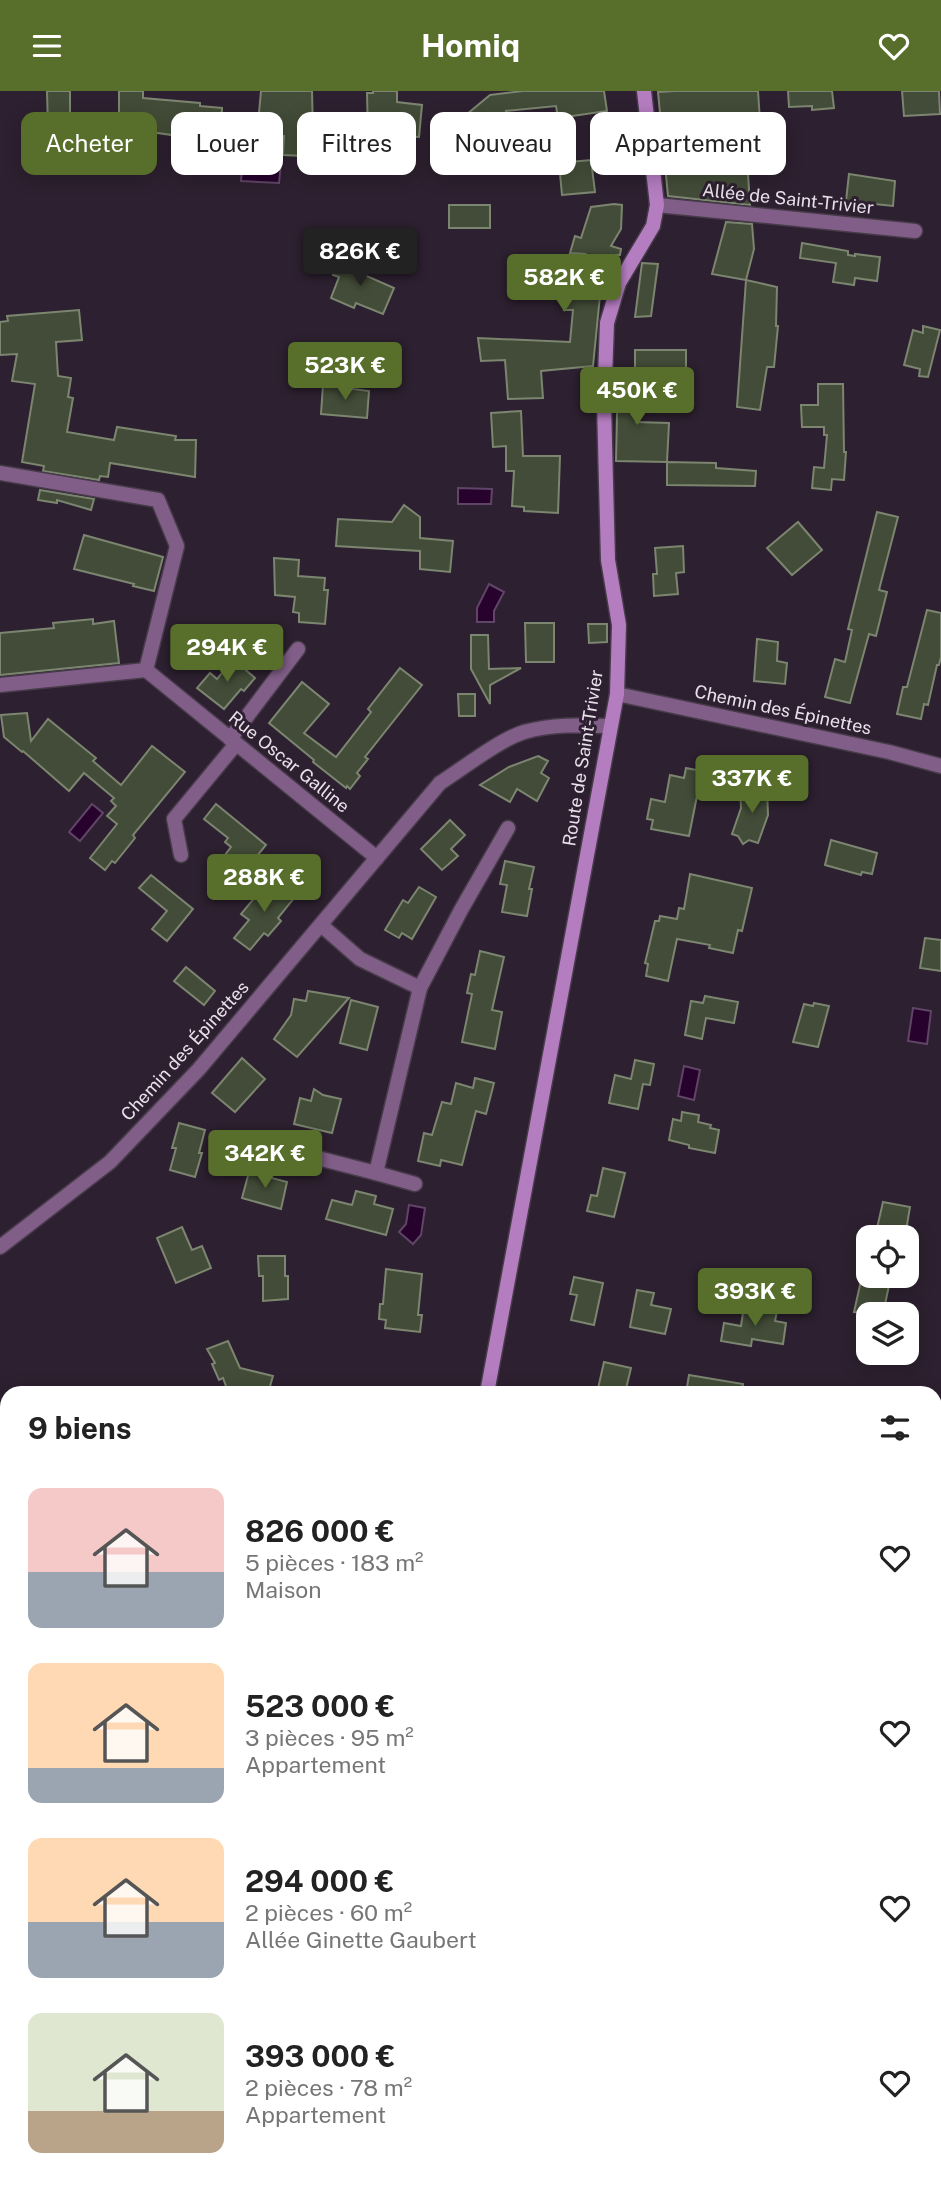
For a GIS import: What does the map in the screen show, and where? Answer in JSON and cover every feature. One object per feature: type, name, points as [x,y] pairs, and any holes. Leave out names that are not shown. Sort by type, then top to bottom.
[{"type":"main road","name":"Route de Saint-Trivier","points":[[488,1386],[617,694],[619,625],[608,560],[604,404],[607,323],[619,283],[653,226],[657,205],[644,91]]},
{"type":"street","name":"Allée de Saint-Trivier","points":[[657,205],[915,231]]},
{"type":"street","points":[[0,473],[158,500],[177,547],[146,670],[0,685]]},
{"type":"street","points":[[181,855],[174,819],[298,649]]},
{"type":"street","name":"Rue Oscar Galline","points":[[146,670],[377,858]]},
{"type":"street","name":"Chemin des Épinettes","points":[[617,694],[889,752],[941,767]]},
{"type":"street","name":"Chemin des Épinettes","points":[[0,1247],[110,1162],[200,1069],[440,783],[522,733],[562,725],[610,726]]},
{"type":"street","points":[[376,1173],[420,988],[508,828]]},
{"type":"street","points":[[321,925],[359,959],[420,988]]},
{"type":"street","points":[[271,1146],[415,1184]]},
{"type":"shaded area","points":[[242,175],[280,175],[279,183],[241,181]]},
{"type":"shaded area","points":[[458,488],[492,489],[491,504],[458,504]]},
{"type":"shaded area","points":[[489,584],[504,592],[494,611],[494,622],[477,622],[477,608]]},
{"type":"shaded area","points":[[92,804],[103,813],[80,841],[69,832]]},
{"type":"shaded area","points":[[913,1008],[931,1011],[927,1044],[908,1041]]},
{"type":"shaded area","points":[[684,1066],[700,1070],[694,1100],[678,1096]]},
{"type":"shaded area","points":[[409,1205],[425,1208],[421,1235],[413,1244],[399,1232],[406,1224]]},
{"type":"building","points":[[47,91],[70,91],[70,112],[48,112]]},
{"type":"building","points":[[119,91],[143,91],[143,98],[200,103],[200,106],[222,108],[222,112],[171,112],[171,135],[157,133],[157,112],[119,112]]},
{"type":"building","points":[[261,91],[312,91],[312,112],[297,112],[297,156],[283,155],[283,112],[259,112]]},
{"type":"building","points":[[397,91],[397,102],[422,105],[419,137],[416,137],[416,112],[367,112],[367,93]]},
{"type":"building","points":[[523,91],[604,91],[607,111],[576,115],[576,112],[557,112],[556,106],[506,112],[470,112],[490,95]]},
{"type":"building","points":[[758,91],[759,112],[660,112],[658,92]]},
{"type":"building","points":[[788,91],[832,91],[834,108],[812,110],[812,106],[789,107]]},
{"type":"building","points":[[902,91],[939,91],[940,114],[904,116]]},
{"type":"building","points":[[590,160],[590,175],[593,175],[595,192],[562,195],[560,175],[576,175],[576,161]]},
{"type":"building","points":[[849,174],[895,181],[893,206],[846,201]]},
{"type":"building","points":[[666,175],[748,175],[750,205],[668,196]]},
{"type":"building","points":[[449,205],[490,205],[490,228],[449,228]]},
{"type":"building","points":[[622,205],[621,229],[611,246],[621,249],[620,255],[604,255],[593,366],[541,371],[543,398],[508,399],[505,360],[481,361],[478,338],[570,342],[573,310],[564,310],[572,279],[585,254],[570,253],[575,236],[581,238],[591,207]]},
{"type":"building","points":[[726,222],[752,224],[754,249],[746,280],[712,274]]},
{"type":"building","points":[[802,243],[848,251],[848,255],[880,257],[877,281],[855,278],[854,285],[833,282],[836,263],[800,258]]},
{"type":"building","points":[[340,256],[355,263],[353,270],[394,288],[383,314],[356,303],[354,308],[331,298],[339,277],[333,275]]},
{"type":"building","points":[[642,263],[658,264],[651,316],[635,317]]},
{"type":"building","points":[[746,280],[777,287],[778,326],[774,367],[767,367],[760,410],[737,407]]},
{"type":"building","points":[[79,310],[82,340],[56,342],[58,376],[71,378],[68,397],[73,398],[67,432],[114,440],[117,427],[176,436],[175,440],[196,440],[195,477],[110,463],[108,477],[100,476],[99,480],[43,471],[44,466],[22,462],[35,384],[12,381],[17,354],[0,355],[0,322],[8,321],[7,316]]},
{"type":"building","points":[[923,326],[940,330],[928,377],[919,376],[920,369],[904,365],[913,330],[923,333]]},
{"type":"building","points":[[635,350],[686,350],[686,369],[635,369]]},
{"type":"building","points":[[618,368],[635,368],[636,422],[669,423],[667,462],[616,461]]},
{"type":"building","points":[[818,384],[843,384],[846,452],[844,480],[832,479],[831,490],[812,488],[814,467],[824,468],[827,435],[824,435],[824,427],[802,427],[801,405],[818,405]]},
{"type":"building","points":[[323,385],[369,391],[367,418],[321,414]]},
{"type":"building","points":[[521,411],[523,456],[560,456],[558,513],[524,511],[524,507],[512,506],[514,471],[506,471],[506,446],[493,447],[491,413]]},
{"type":"building","points":[[667,462],[716,463],[716,468],[756,471],[755,486],[667,485]]},
{"type":"building","points":[[40,490],[94,499],[91,510],[57,500],[57,503],[38,500]]},
{"type":"building","points":[[404,505],[420,517],[420,538],[453,541],[450,572],[420,569],[420,551],[336,546],[338,519],[392,522]]},
{"type":"building","points":[[877,512],[898,517],[879,590],[887,592],[876,636],[869,634],[850,703],[825,697],[835,659],[845,662],[852,630],[848,629]]},
{"type":"building","points":[[798,522],[822,550],[792,575],[767,548]]},
{"type":"building","points":[[84,535],[163,557],[154,591],[74,569]]},
{"type":"building","points":[[683,546],[684,572],[676,573],[678,594],[654,596],[653,574],[657,574],[655,548]]},
{"type":"building","points":[[274,558],[299,560],[298,576],[325,578],[324,590],[328,590],[325,624],[299,622],[299,613],[293,612],[295,597],[275,595]]},
{"type":"building","points":[[927,610],[941,613],[941,657],[928,705],[924,704],[921,719],[897,714],[903,687],[907,687]]},
{"type":"building","points":[[93,619],[93,624],[114,621],[119,663],[0,675],[0,633],[54,628],[53,623]]},
{"type":"building","points":[[525,623],[554,623],[554,662],[526,662]]},
{"type":"building","points":[[588,624],[607,624],[607,642],[589,643]]},
{"type":"building","points":[[471,635],[488,635],[489,669],[521,668],[490,685],[490,704],[471,669]]},
{"type":"building","points":[[757,639],[778,642],[777,661],[787,663],[785,684],[754,681]]},
{"type":"building","points":[[233,659],[255,678],[244,691],[241,689],[224,709],[197,688],[210,673],[217,679]]},
{"type":"building","points":[[400,668],[422,685],[365,757],[368,759],[357,773],[360,776],[350,789],[313,762],[314,760],[269,723],[302,682],[329,704],[304,733],[336,757],[371,712],[368,709]]},
{"type":"building","points":[[458,694],[475,694],[475,716],[459,716]]},
{"type":"building","points":[[27,713],[31,741],[48,719],[96,758],[93,761],[121,785],[152,746],[185,772],[133,835],[135,838],[115,863],[112,861],[105,870],[90,858],[117,824],[107,816],[116,806],[111,801],[114,798],[84,773],[69,791],[4,737],[1,715]]},
{"type":"building","points":[[538,756],[548,761],[541,773],[549,778],[537,801],[517,789],[510,802],[480,785],[509,767]]},
{"type":"building","points":[[686,768],[702,771],[689,836],[651,829],[653,820],[647,819],[651,799],[665,802],[670,775],[684,778]]},
{"type":"building","points":[[767,788],[768,815],[758,843],[749,840],[743,844],[738,836],[732,834],[741,808],[740,789]]},
{"type":"building","points":[[216,804],[266,845],[252,862],[247,858],[232,876],[218,864],[231,847],[225,842],[228,838],[204,819]]},
{"type":"building","points":[[450,820],[465,835],[451,849],[458,856],[442,870],[421,849]]},
{"type":"building","points":[[831,840],[877,853],[872,874],[862,872],[861,875],[825,865]]},
{"type":"building","points":[[505,861],[534,867],[527,916],[502,912],[507,885],[500,884]]},
{"type":"building","points":[[690,874],[752,888],[742,931],[738,930],[733,953],[709,948],[710,945],[677,939],[668,981],[646,976],[648,964],[645,963],[655,921],[659,921],[660,916],[677,919],[679,908],[684,909]]},
{"type":"building","points":[[151,875],[193,909],[167,941],[152,929],[167,911],[139,888]]},
{"type":"building","points":[[271,878],[294,898],[278,918],[281,921],[268,936],[264,933],[250,950],[234,938],[249,920],[241,914]]},
{"type":"building","points":[[419,887],[436,897],[412,939],[402,933],[399,938],[385,930],[403,900],[408,903]]},
{"type":"building","points":[[925,938],[941,940],[941,971],[920,968]]},
{"type":"building","points":[[480,951],[504,957],[492,1010],[502,1012],[495,1049],[462,1042],[472,994],[467,993],[471,974],[475,975]]},
{"type":"building","points":[[186,967],[215,991],[204,1005],[174,981]]},
{"type":"building","points":[[308,991],[349,998],[297,1057],[274,1039],[291,1015],[294,999],[306,1001]]},
{"type":"building","points":[[705,996],[738,1002],[734,1023],[706,1018],[702,1039],[685,1035],[691,1001],[703,1003]]},
{"type":"building","points":[[351,1000],[378,1007],[367,1050],[340,1043]]},
{"type":"building","points":[[814,1003],[829,1006],[818,1047],[793,1042],[804,1004],[813,1006]]},
{"type":"building","points":[[242,1058],[265,1079],[235,1112],[212,1093]]},
{"type":"building","points":[[635,1060],[654,1064],[650,1085],[643,1084],[638,1109],[609,1103],[615,1075],[631,1079]]},
{"type":"building","points":[[475,1078],[494,1083],[486,1114],[476,1111],[462,1165],[441,1160],[440,1166],[418,1161],[424,1133],[432,1135],[442,1102],[451,1104],[456,1083],[473,1088]]},
{"type":"building","points":[[314,1089],[323,1095],[341,1099],[332,1133],[294,1124],[300,1098],[311,1101]]},
{"type":"building","points":[[682,1112],[699,1115],[698,1122],[719,1130],[715,1153],[689,1148],[689,1145],[669,1140],[673,1119],[681,1121]]},
{"type":"building","points":[[179,1123],[205,1130],[195,1177],[170,1170],[176,1148],[172,1148]]},
{"type":"building","points":[[603,1168],[625,1173],[614,1217],[587,1211],[591,1195],[597,1196]]},
{"type":"building","points":[[249,1172],[287,1182],[281,1209],[242,1198]]},
{"type":"building","points":[[356,1191],[376,1196],[374,1204],[393,1209],[386,1235],[326,1219],[332,1200],[352,1205]]},
{"type":"building","points":[[883,1202],[910,1207],[907,1225],[878,1225]]},
{"type":"building","points":[[182,1227],[192,1250],[202,1246],[211,1268],[176,1283],[157,1238]]},
{"type":"building","points":[[258,1256],[285,1256],[288,1299],[263,1301],[263,1276],[259,1276]]},
{"type":"building","points":[[386,1269],[422,1274],[418,1315],[422,1315],[420,1332],[385,1328],[386,1320],[379,1319]]},
{"type":"building","points":[[574,1277],[603,1283],[594,1325],[571,1320],[577,1295],[570,1294]]},
{"type":"building","points":[[859,1288],[888,1288],[886,1302],[856,1302]]},
{"type":"building","points":[[637,1290],[654,1293],[651,1305],[671,1309],[665,1334],[630,1327]]},
{"type":"building","points":[[744,1306],[777,1311],[775,1321],[786,1323],[783,1344],[752,1339],[751,1346],[721,1341],[724,1323],[741,1326]]},
{"type":"building","points":[[228,1341],[240,1368],[273,1376],[270,1386],[226,1386],[223,1378],[219,1380],[212,1364],[215,1363],[207,1349]]},
{"type":"building","points":[[604,1362],[631,1368],[627,1386],[599,1386]]},
{"type":"building","points":[[689,1375],[743,1384],[743,1386],[687,1386]]}]
